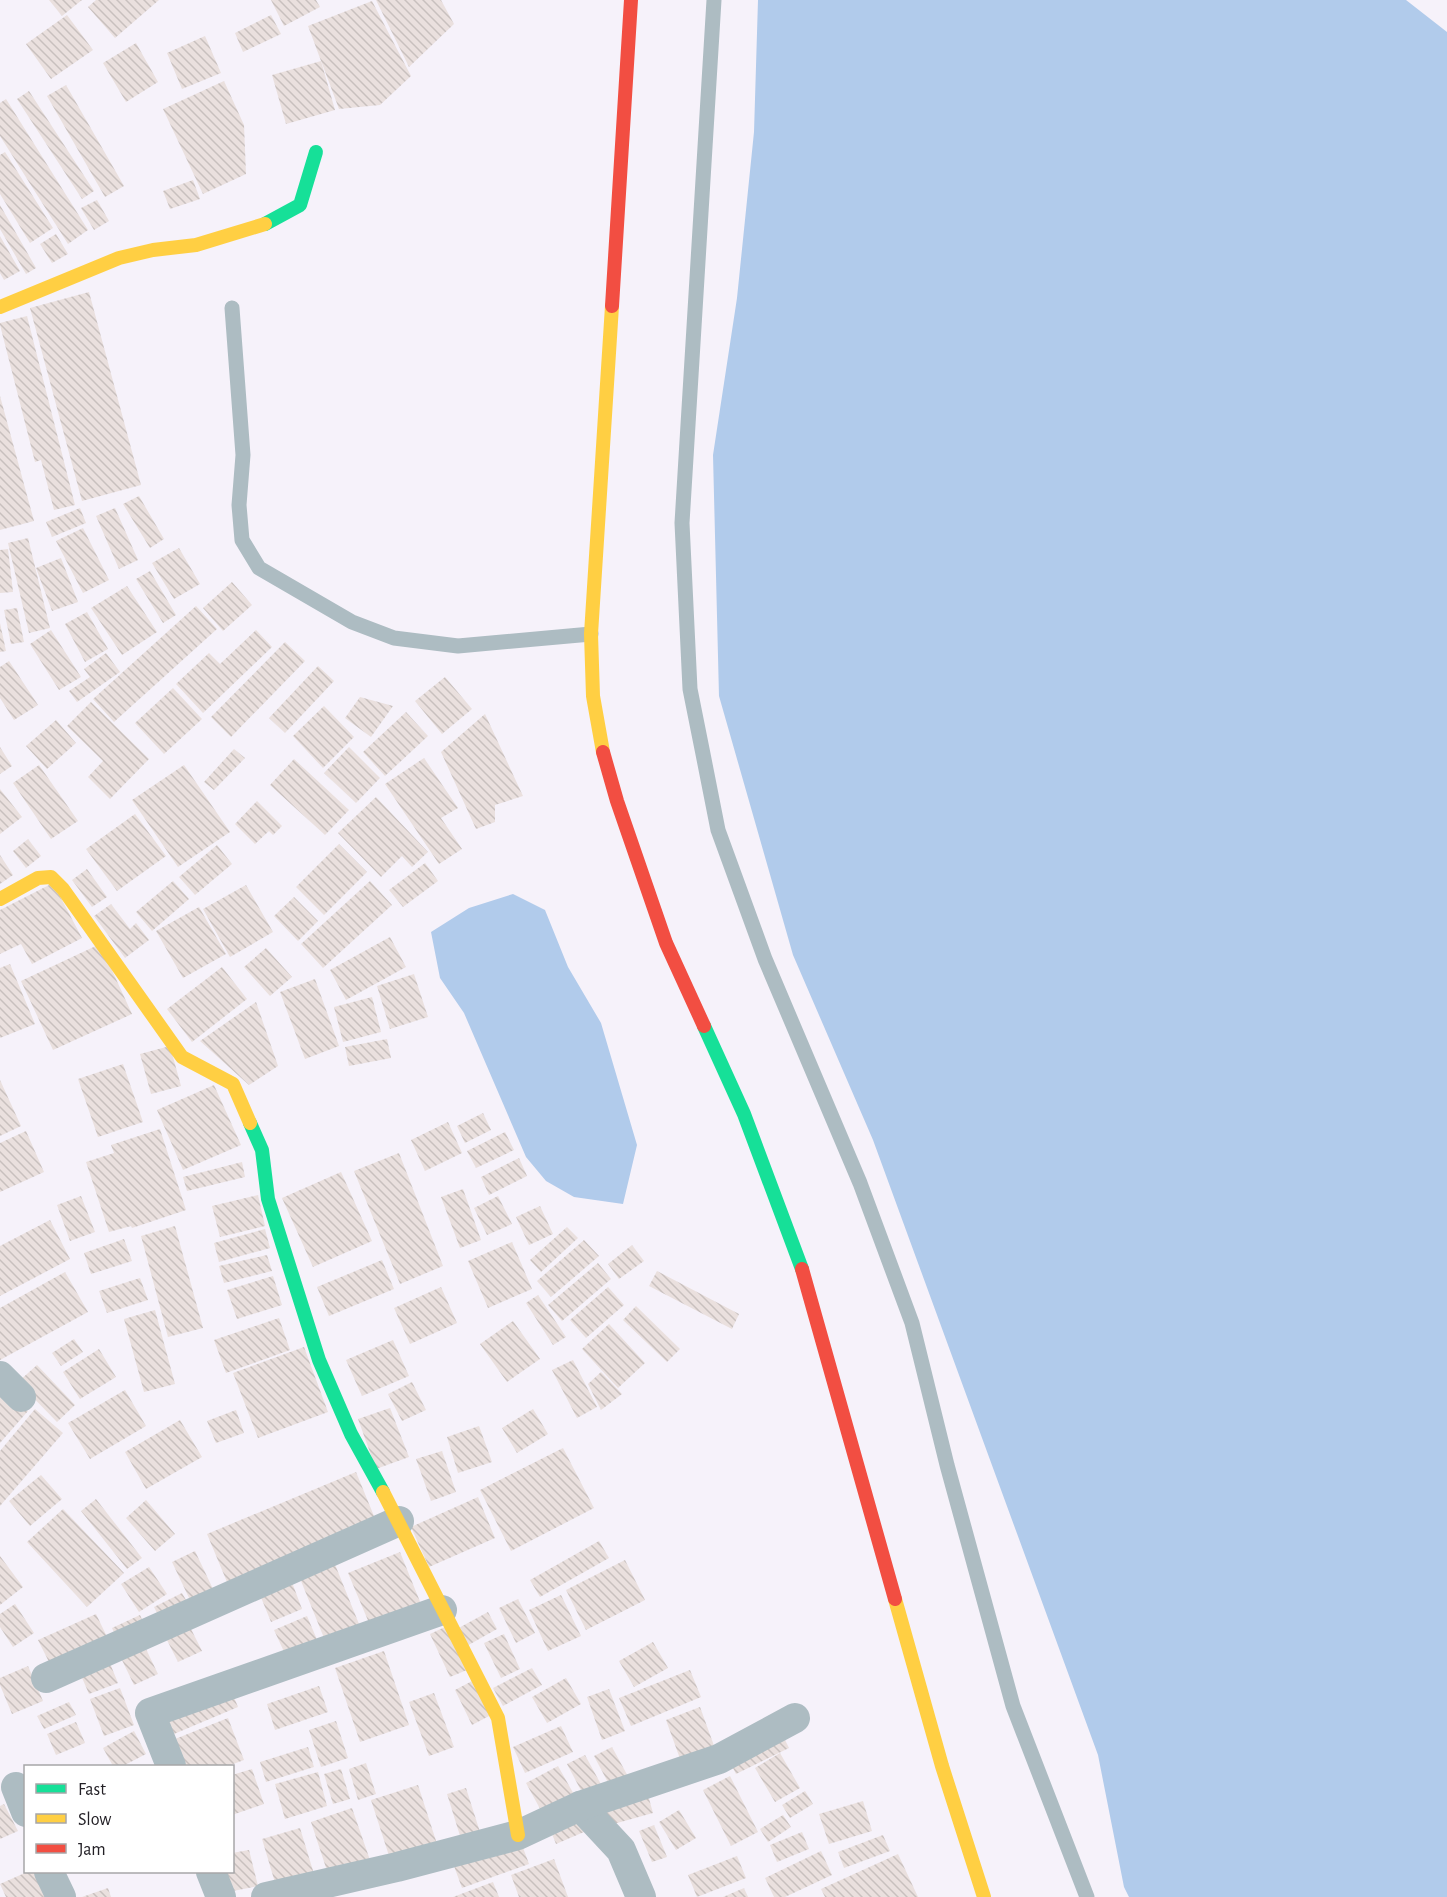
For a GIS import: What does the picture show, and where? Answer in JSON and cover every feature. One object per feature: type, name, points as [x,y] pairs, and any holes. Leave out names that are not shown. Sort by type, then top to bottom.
[{"type":"main road","points":[[631,0],[591,634],[593,696],[603,752],[617,801],[666,943],[744,1114],[802,1273],[942,1766],[984,1897]]},
{"type":"main road","points":[[0,307],[119,258],[153,250],[196,245],[261,226],[300,205],[316,152]]},
{"type":"main road","points":[[0,899],[38,878],[51,877],[63,889],[182,1057],[233,1084],[262,1150],[268,1198],[319,1360],[351,1434],[399,1521],[498,1718],[518,1835]]},
{"type":"street","points":[[0,1376],[21,1398]]},
{"type":"street","points":[[46,1678],[399,1521]]},
{"type":"street","points":[[170,1765],[150,1713],[442,1610]]},
{"type":"street","points":[[266,1897],[397,1867],[518,1835],[580,1806],[719,1759],[795,1718]]},
{"type":"street","points":[[580,1806],[621,1850],[641,1897]]},
{"type":"street","points":[[49,1873],[61,1897]]},
{"type":"street","points":[[211,1873],[221,1897]]},
{"type":"lane","points":[[714,0],[682,523],[690,689],[718,830],[765,958],[860,1183],[912,1323],[947,1465],[1013,1706],[1087,1897]]},
{"type":"lane","points":[[232,308],[243,455],[239,505],[242,540],[259,568],[352,622],[394,638],[458,646],[591,634]]},
{"type":"water","points":[[758,0],[1406,0],[1447,32],[1447,1897],[1129,1897],[1124,1887],[1098,1755],[873,1140],[793,955],[719,696],[713,455],[737,298],[754,132]]},
{"type":"water","points":[[513,894],[545,910],[568,967],[601,1023],[637,1145],[623,1204],[574,1197],[546,1181],[526,1157],[464,1013],[440,978],[431,932],[469,908]]},
{"type":"building","points":[[49,0],[82,0],[62,16]]},
{"type":"building","points":[[96,0],[159,0],[115,38],[88,7]]},
{"type":"building","points":[[271,0],[316,0],[320,7],[284,26]]},
{"type":"building","points":[[376,0],[441,0],[454,24],[409,67]]},
{"type":"building","points":[[372,1],[411,76],[380,105],[339,109],[308,26]]},
{"type":"building","points":[[67,15],[93,50],[51,79],[26,44]]},
{"type":"building","points":[[271,15],[281,34],[243,52],[235,33]]},
{"type":"building","points":[[205,36],[221,73],[182,89],[167,53]]},
{"type":"building","points":[[136,43],[158,82],[126,102],[103,63]]},
{"type":"building","points":[[321,61],[335,110],[286,124],[272,75]]},
{"type":"building","points":[[224,81],[244,125],[246,174],[203,194],[163,109]]},
{"type":"building","points":[[66,85],[124,186],[105,197],[47,96]]},
{"type":"building","points":[[29,91],[94,191],[82,199],[17,99]]},
{"type":"building","points":[[6,99],[88,230],[68,244],[0,136],[0,103]]},
{"type":"building","points":[[5,152],[53,228],[30,243],[0,194],[0,155]]},
{"type":"building","points":[[193,180],[200,199],[170,209],[163,191]]},
{"type":"building","points":[[97,200],[109,221],[94,230],[81,208]]},
{"type":"building","points":[[0,205],[36,268],[26,274],[0,229]]},
{"type":"building","points":[[56,234],[68,254],[52,263],[40,244]]},
{"type":"building","points":[[0,236],[20,271],[4,280],[0,273]]},
{"type":"building","points":[[89,292],[141,485],[82,501],[30,308]]},
{"type":"building","points":[[27,316],[75,505],[54,510],[41,460],[35,462],[0,325],[0,323]]},
{"type":"building","points":[[0,396],[34,521],[0,530]]},
{"type":"building","points":[[139,496],[164,539],[150,548],[123,504]]},
{"type":"building","points":[[80,508],[86,523],[52,537],[46,522]]},
{"type":"building","points":[[115,508],[138,560],[119,569],[96,516]]},
{"type":"building","points":[[83,528],[109,580],[83,593],[56,541]]},
{"type":"building","points":[[28,538],[50,628],[29,633],[8,543]]},
{"type":"building","points":[[179,548],[200,584],[174,599],[152,563]]},
{"type":"building","points":[[8,549],[13,592],[0,593],[0,550]]},
{"type":"building","points":[[61,558],[78,602],[52,611],[36,568]]},
{"type":"building","points":[[150,571],[176,615],[163,623],[136,579]]},
{"type":"building","points":[[232,582],[252,605],[223,631],[203,608]]},
{"type":"building","points":[[127,586],[157,632],[122,655],[91,608]]},
{"type":"building","points":[[196,606],[217,629],[114,722],[93,699]]},
{"type":"building","points":[[17,608],[24,642],[11,644],[4,610]]},
{"type":"building","points":[[87,612],[108,649],[85,662],[65,624]]},
{"type":"building","points":[[0,623],[6,651],[0,652]]},
{"type":"building","points":[[51,630],[81,677],[59,690],[30,644]]},
{"type":"building","points":[[256,630],[272,647],[203,713],[176,684],[209,653],[220,664]]},
{"type":"building","points":[[285,642],[305,661],[231,737],[211,717]]},
{"type":"building","points":[[106,653],[120,672],[77,702],[69,691],[90,677],[84,669]]},
{"type":"building","points":[[9,661],[38,705],[14,720],[0,698],[0,667]]},
{"type":"building","points":[[318,666],[334,681],[285,733],[269,718]]},
{"type":"building","points":[[445,677],[472,709],[442,734],[415,701]]},
{"type":"building","points":[[173,688],[202,719],[164,754],[135,723]]},
{"type":"building","points":[[360,697],[393,706],[371,737],[345,718]]},
{"type":"building","points":[[91,702],[149,759],[110,799],[88,777],[103,761],[67,726]]},
{"type":"building","points":[[324,706],[354,737],[323,768],[293,736]]},
{"type":"building","points":[[406,712],[428,736],[385,776],[363,752]]},
{"type":"building","points":[[485,714],[523,796],[495,805],[495,822],[476,829],[441,752]]},
{"type":"building","points":[[56,720],[76,743],[47,769],[26,746]]},
{"type":"building","points":[[0,747],[12,766],[0,774]]},
{"type":"building","points":[[349,747],[380,778],[356,803],[324,773]]},
{"type":"building","points":[[234,749],[245,758],[214,790],[204,782]]},
{"type":"building","points":[[424,758],[458,808],[441,818],[462,849],[439,864],[385,784]]},
{"type":"building","points":[[294,759],[349,810],[325,835],[270,785]]},
{"type":"building","points":[[39,765],[78,821],[51,839],[13,783]]},
{"type":"building","points":[[184,765],[230,832],[178,867],[132,800]]},
{"type":"building","points":[[0,789],[22,817],[0,834]]},
{"type":"building","points":[[376,797],[428,852],[412,867],[402,856],[381,877],[338,833]]},
{"type":"building","points":[[257,801],[282,826],[273,835],[269,831],[255,844],[235,824]]},
{"type":"building","points":[[135,814],[166,856],[117,891],[86,849]]},
{"type":"building","points":[[28,839],[41,856],[26,868],[13,851]]},
{"type":"building","points":[[339,844],[367,872],[324,915],[296,887]]},
{"type":"building","points":[[217,845],[232,864],[195,895],[179,877]]},
{"type":"building","points":[[0,855],[13,875],[0,884]]},
{"type":"building","points":[[425,863],[438,881],[403,907],[389,890]]},
{"type":"building","points":[[87,869],[107,897],[92,907],[72,880]]},
{"type":"building","points":[[173,881],[189,899],[152,931],[136,912]]},
{"type":"building","points":[[370,881],[392,905],[323,968],[301,944]]},
{"type":"building","points":[[53,883],[82,938],[32,964],[21,944],[0,954],[0,910]]},
{"type":"building","points":[[246,885],[273,932],[230,957],[203,909]]},
{"type":"building","points":[[294,897],[318,921],[298,941],[274,916]]},
{"type":"building","points":[[111,904],[130,929],[136,923],[149,940],[125,958],[94,916]]},
{"type":"building","points":[[199,907],[226,954],[183,978],[156,931]]},
{"type":"building","points":[[390,937],[406,967],[346,1000],[330,970]]},
{"type":"building","points":[[100,944],[132,1014],[53,1050],[21,981]]},
{"type":"building","points":[[266,948],[292,977],[270,996],[244,967]]},
{"type":"building","points":[[10,964],[35,1024],[0,1038],[0,968]]},
{"type":"building","points":[[222,967],[247,999],[192,1042],[167,1009]]},
{"type":"building","points":[[414,974],[428,1017],[390,1029],[377,986]]},
{"type":"building","points":[[315,979],[339,1046],[305,1059],[280,992]]},
{"type":"building","points":[[372,997],[381,1032],[343,1042],[334,1007]]},
{"type":"building","points":[[256,1002],[278,1066],[249,1085],[200,1041]]},
{"type":"building","points":[[387,1039],[391,1058],[349,1066],[345,1047]]},
{"type":"building","points":[[170,1046],[181,1086],[151,1094],[140,1054]]},
{"type":"building","points":[[123,1064],[143,1122],[98,1137],[78,1079]]},
{"type":"building","points":[[0,1080],[21,1126],[0,1136]]},
{"type":"building","points":[[214,1085],[241,1145],[183,1170],[157,1110]]},
{"type":"building","points":[[483,1113],[491,1130],[465,1143],[457,1126]]},
{"type":"building","points":[[448,1122],[462,1153],[425,1171],[411,1140]]},
{"type":"building","points":[[160,1129],[186,1210],[132,1228],[131,1226],[109,1232],[86,1162],[114,1153],[111,1145]]},
{"type":"building","points":[[26,1131],[44,1172],[0,1192],[0,1143]]},
{"type":"building","points":[[505,1132],[514,1150],[476,1168],[467,1151]]},
{"type":"building","points":[[399,1153],[443,1266],[400,1284],[354,1171]]},
{"type":"building","points":[[519,1158],[527,1176],[489,1195],[481,1177]]},
{"type":"building","points":[[242,1162],[245,1177],[187,1191],[183,1177]]},
{"type":"building","points":[[341,1172],[372,1241],[313,1267],[282,1198]]},
{"type":"building","points":[[463,1189],[481,1240],[460,1248],[441,1197]]},
{"type":"building","points":[[258,1195],[265,1226],[220,1237],[212,1206]]},
{"type":"building","points":[[81,1196],[95,1232],[70,1241],[57,1205]]},
{"type":"building","points":[[498,1196],[512,1224],[487,1235],[474,1208]]},
{"type":"building","points":[[540,1206],[553,1234],[529,1245],[516,1217]]},
{"type":"building","points":[[50,1220],[70,1259],[0,1296],[0,1246]]},
{"type":"building","points":[[175,1226],[203,1328],[168,1337],[141,1236]]},
{"type":"building","points":[[567,1227],[578,1238],[541,1272],[530,1260]]},
{"type":"building","points":[[265,1229],[270,1248],[219,1262],[214,1243]]},
{"type":"building","points":[[124,1239],[132,1261],[91,1274],[84,1253]]},
{"type":"building","points":[[584,1240],[599,1256],[551,1297],[537,1281]]},
{"type":"building","points":[[512,1242],[532,1289],[488,1308],[468,1261]]},
{"type":"building","points":[[632,1245],[644,1261],[619,1279],[608,1264]]},
{"type":"building","points":[[267,1255],[272,1271],[224,1283],[219,1266]]},
{"type":"building","points":[[382,1260],[394,1289],[329,1316],[317,1287]]},
{"type":"building","points":[[598,1263],[611,1279],[562,1321],[548,1305]]},
{"type":"building","points":[[657,1271],[739,1314],[732,1329],[649,1286]]},
{"type":"building","points":[[65,1272],[88,1312],[0,1360],[0,1308]]},
{"type":"building","points":[[273,1276],[282,1305],[237,1319],[227,1290]]},
{"type":"building","points":[[140,1278],[148,1300],[107,1313],[99,1291]]},
{"type":"building","points":[[441,1287],[457,1323],[410,1344],[394,1308]]},
{"type":"building","points":[[608,1287],[624,1305],[586,1338],[570,1320]]},
{"type":"building","points":[[538,1295],[566,1337],[553,1345],[526,1303]]},
{"type":"building","points":[[636,1306],[680,1349],[667,1362],[623,1320]]},
{"type":"building","points":[[155,1310],[175,1384],[144,1392],[124,1319]]},
{"type":"building","points":[[279,1318],[290,1350],[226,1373],[214,1340]]},
{"type":"building","points":[[513,1321],[540,1359],[507,1382],[480,1344]]},
{"type":"building","points":[[609,1324],[645,1363],[618,1388],[582,1349]]},
{"type":"building","points":[[74,1339],[83,1352],[61,1366],[52,1353]]},
{"type":"building","points":[[393,1340],[409,1376],[362,1396],[346,1360]]},
{"type":"building","points":[[304,1347],[328,1412],[258,1438],[233,1373]]},
{"type":"building","points":[[99,1349],[116,1377],[80,1399],[63,1372]]},
{"type":"building","points":[[573,1360],[597,1407],[577,1418],[552,1370]]},
{"type":"building","points":[[37,1365],[75,1405],[57,1422],[18,1382]]},
{"type":"building","points":[[601,1372],[622,1394],[601,1410],[588,1384]]},
{"type":"building","points":[[412,1382],[426,1410],[402,1421],[388,1394]]},
{"type":"building","points":[[0,1387],[28,1411],[0,1443]]},
{"type":"building","points":[[125,1390],[146,1426],[90,1459],[68,1423]]},
{"type":"building","points":[[390,1408],[409,1457],[376,1469],[358,1419]]},
{"type":"building","points":[[35,1409],[63,1433],[0,1506],[0,1451]]},
{"type":"building","points":[[533,1409],[548,1434],[517,1453],[502,1428]]},
{"type":"building","points":[[236,1410],[244,1433],[216,1443],[207,1421]]},
{"type":"building","points":[[180,1420],[202,1457],[146,1489],[125,1452]]},
{"type":"building","points":[[479,1426],[492,1462],[458,1473],[447,1437]]},
{"type":"building","points":[[563,1448],[594,1508],[511,1551],[480,1490]]},
{"type":"building","points":[[442,1451],[456,1492],[431,1501],[416,1459]]},
{"type":"building","points":[[356,1472],[376,1521],[227,1582],[207,1534]]},
{"type":"building","points":[[41,1475],[62,1499],[30,1526],[9,1501]]},
{"type":"building","points":[[478,1497],[495,1538],[429,1567],[411,1527]]},
{"type":"building","points":[[96,1499],[142,1558],[127,1569],[81,1511]]},
{"type":"building","points":[[146,1500],[175,1534],[155,1551],[126,1518]]},
{"type":"building","points":[[63,1509],[124,1573],[87,1607],[27,1542]]},
{"type":"building","points":[[599,1541],[609,1558],[540,1597],[530,1580]]},
{"type":"building","points":[[195,1551],[213,1589],[190,1600],[172,1562]]},
{"type":"building","points":[[400,1552],[423,1609],[372,1630],[348,1573]]},
{"type":"building","points":[[0,1556],[23,1587],[0,1605]]},
{"type":"building","points":[[625,1560],[645,1600],[586,1630],[566,1590]]},
{"type":"building","points":[[334,1562],[359,1624],[324,1638],[299,1576]]},
{"type":"building","points":[[149,1567],[167,1594],[139,1612],[121,1584]]},
{"type":"building","points":[[290,1577],[302,1609],[271,1622],[258,1590]]},
{"type":"building","points":[[182,1593],[190,1607],[161,1621],[154,1607]]},
{"type":"building","points":[[561,1595],[581,1636],[548,1651],[529,1610]]},
{"type":"building","points":[[518,1599],[535,1633],[516,1643],[499,1608]]},
{"type":"building","points":[[15,1604],[34,1633],[13,1647],[0,1627],[0,1614]]},
{"type":"building","points":[[488,1612],[497,1629],[465,1647],[455,1630]]},
{"type":"building","points":[[96,1614],[109,1641],[51,1666],[38,1640]]},
{"type":"building","points":[[140,1615],[147,1630],[119,1643],[112,1628]]},
{"type":"building","points":[[307,1616],[318,1642],[286,1656],[274,1630]]},
{"type":"building","points":[[188,1623],[202,1651],[178,1662],[164,1634]]},
{"type":"building","points":[[447,1626],[467,1670],[450,1677],[430,1634]]},
{"type":"building","points":[[504,1634],[520,1669],[501,1678],[484,1643]]},
{"type":"building","points":[[653,1642],[668,1668],[634,1687],[619,1661]]},
{"type":"building","points":[[145,1647],[158,1674],[134,1685],[121,1658]]},
{"type":"building","points":[[384,1651],[409,1725],[360,1742],[335,1668]]},
{"type":"building","points":[[109,1661],[118,1683],[89,1694],[80,1673]]},
{"type":"building","points":[[28,1666],[43,1701],[12,1714],[0,1685],[0,1678]]},
{"type":"building","points":[[532,1668],[542,1685],[503,1706],[493,1688]]},
{"type":"building","points":[[690,1670],[701,1697],[631,1726],[619,1698]]},
{"type":"building","points":[[566,1678],[581,1704],[547,1723],[532,1697]]},
{"type":"building","points":[[474,1680],[491,1715],[472,1725],[455,1690]]},
{"type":"building","points":[[319,1686],[328,1712],[275,1730],[267,1704]]},
{"type":"building","points":[[120,1688],[134,1725],[104,1736],[90,1699]]},
{"type":"building","points":[[609,1689],[625,1731],[602,1740],[587,1697]]},
{"type":"building","points":[[231,1690],[238,1707],[174,1734],[167,1718]]},
{"type":"building","points":[[434,1693],[454,1747],[429,1756],[409,1702]]},
{"type":"building","points":[[69,1702],[76,1715],[44,1729],[37,1716]]},
{"type":"building","points":[[700,1707],[717,1754],[683,1767],[666,1720]]},
{"type":"building","points":[[228,1718],[244,1760],[231,1765],[180,1765],[170,1741]]},
{"type":"building","points":[[336,1721],[348,1758],[321,1767],[309,1730]]},
{"type":"building","points":[[76,1722],[85,1743],[56,1755],[47,1734]]},
{"type":"building","points":[[561,1726],[573,1752],[525,1773],[513,1747]]},
{"type":"building","points":[[134,1731],[146,1754],[125,1765],[112,1765],[103,1748]]},
{"type":"building","points":[[783,1736],[789,1748],[736,1774],[730,1762]]},
{"type":"building","points":[[308,1747],[314,1767],[266,1782],[260,1762]]},
{"type":"building","points":[[612,1747],[630,1780],[612,1790],[594,1756]]},
{"type":"building","points":[[780,1753],[800,1788],[775,1802],[755,1768]]},
{"type":"building","points":[[585,1755],[603,1788],[585,1798],[567,1764]]},
{"type":"building","points":[[366,1763],[376,1794],[358,1800],[349,1769]]},
{"type":"building","points":[[558,1766],[576,1798],[544,1816],[526,1783]]},
{"type":"building","points":[[252,1769],[264,1804],[234,1814],[234,1774]]},
{"type":"building","points":[[341,1769],[350,1799],[333,1804],[324,1774]]},
{"type":"building","points":[[318,1772],[327,1806],[285,1819],[275,1784]]},
{"type":"building","points":[[730,1776],[758,1832],[731,1846],[703,1790]]},
{"type":"building","points":[[418,1785],[438,1847],[391,1862],[371,1800]]},
{"type":"building","points":[[466,1788],[480,1832],[461,1839],[447,1794]]},
{"type":"building","points":[[805,1791],[813,1804],[790,1818],[782,1805]]},
{"type":"building","points":[[648,1795],[653,1813],[610,1825],[605,1807]]},
{"type":"building","points":[[863,1801],[872,1831],[829,1844],[819,1814]]},
{"type":"building","points":[[4,1804],[18,1831],[0,1839],[0,1806]]},
{"type":"building","points":[[352,1808],[371,1863],[329,1877],[311,1822]]},
{"type":"building","points":[[679,1810],[696,1838],[676,1850],[659,1822]]},
{"type":"building","points":[[584,1813],[591,1829],[556,1844],[550,1829]]},
{"type":"building","points":[[783,1815],[791,1827],[768,1842],[760,1829]]},
{"type":"building","points":[[654,1825],[667,1857],[652,1862],[639,1831]]},
{"type":"building","points":[[300,1828],[314,1874],[276,1886],[262,1839]]},
{"type":"building","points":[[802,1832],[809,1849],[777,1862],[770,1845]]},
{"type":"building","points":[[883,1835],[890,1851],[844,1868],[838,1852]]},
{"type":"building","points":[[521,1842],[529,1864],[462,1888],[454,1866]]},
{"type":"building","points":[[249,1850],[258,1886],[228,1892],[224,1873],[234,1873],[234,1853]]},
{"type":"building","points":[[821,1851],[832,1875],[785,1897],[774,1897],[765,1878]]},
{"type":"building","points":[[898,1854],[918,1897],[825,1897],[821,1889]]},
{"type":"building","points":[[737,1856],[746,1878],[697,1897],[688,1875]]},
{"type":"building","points":[[554,1859],[568,1897],[519,1897],[511,1875]]},
{"type":"building","points":[[25,1873],[35,1873],[47,1897],[6,1897],[0,1884]]},
{"type":"building","points":[[493,1882],[499,1897],[453,1897]]},
{"type":"building","points":[[108,1888],[111,1897],[82,1897]]},
{"type":"building","points":[[744,1888],[748,1897],[723,1897]]},
{"type":"traffic: fast","points":[[265,224],[300,205],[316,152]]},
{"type":"traffic: fast","points":[[704,1026],[744,1114],[802,1269]]},
{"type":"traffic: fast","points":[[250,1123],[262,1150],[268,1199],[319,1360],[351,1434],[383,1492]]},
{"type":"traffic: slow","points":[[0,307],[119,258],[153,250],[196,245],[265,224]]},
{"type":"traffic: slow","points":[[603,752],[593,696],[591,634],[612,306]]},
{"type":"traffic: slow","points":[[0,899],[38,878],[51,877],[63,889],[182,1057],[233,1084],[250,1123]]},
{"type":"traffic: slow","points":[[383,1492],[498,1718],[518,1835]]},
{"type":"traffic: slow","points":[[895,1599],[942,1766],[984,1897]]},
{"type":"traffic: jam","points":[[612,306],[631,0]]},
{"type":"traffic: jam","points":[[603,752],[617,801],[666,943],[704,1026]]},
{"type":"traffic: jam","points":[[802,1269],[895,1599]]}]
